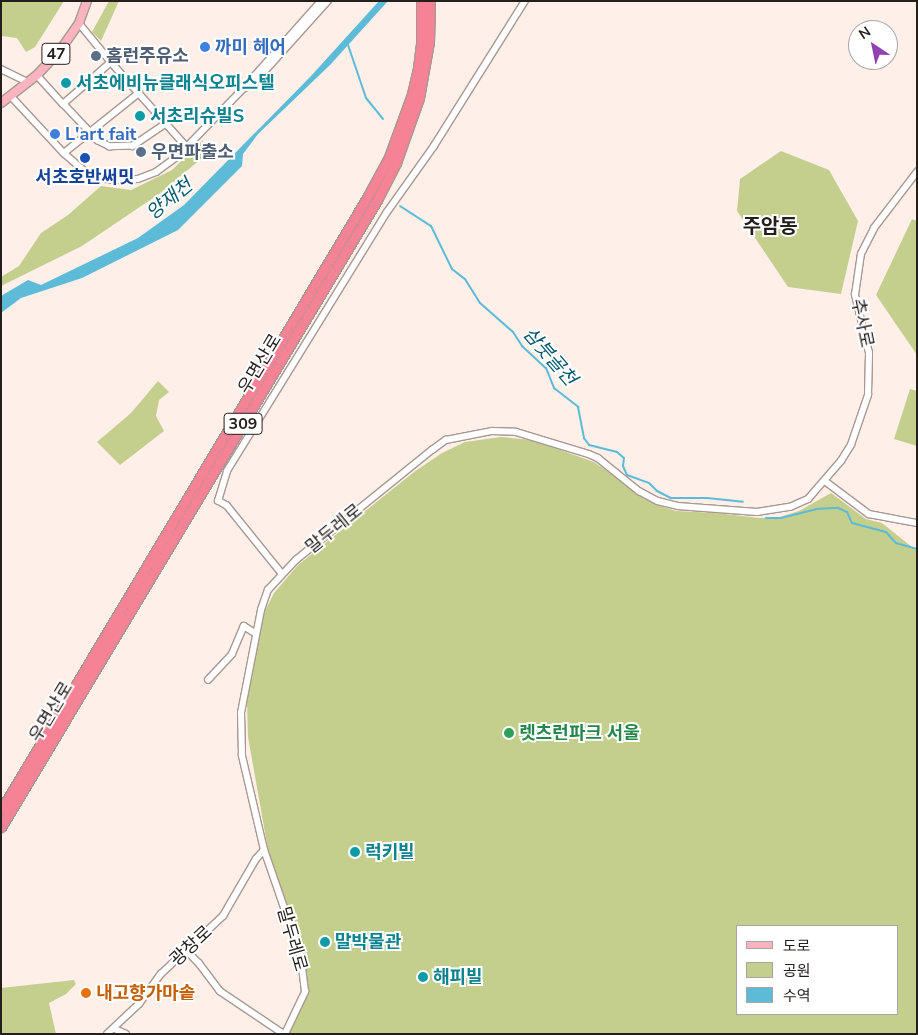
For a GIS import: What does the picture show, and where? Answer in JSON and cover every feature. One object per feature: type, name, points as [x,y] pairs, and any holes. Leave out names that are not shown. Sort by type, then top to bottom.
[{"type":"highway","name":"우면산로","points":[[1,810],[368,196],[389,157],[412,94],[418,68],[421,45],[421,1]]},
{"type":"highway","name":"우면산로","points":[[1,827],[377,200],[396,163],[419,98],[429,42],[430,1]]},
{"type":"main road","name":"47","points":[[1,103],[37,75],[61,49],[79,23],[87,1]]},
{"type":"street","points":[[11,96],[64,153],[93,175],[109,180],[129,181],[156,172],[187,147],[243,89],[321,1]]},
{"type":"street","points":[[243,89],[255,82],[328,1]]},
{"type":"street","points":[[281,573],[227,506],[218,502],[227,471],[397,197],[434,146],[525,1]]},
{"type":"street","points":[[79,23],[187,147]]},
{"type":"street","points":[[63,104],[111,62]]},
{"type":"street","points":[[1,68],[28,82]]},
{"type":"street","points":[[37,75],[89,133],[98,141],[110,146],[126,147],[145,141],[166,124]]},
{"type":"street","points":[[64,153],[139,93]]},
{"type":"street","name":"추사로","points":[[824,481],[842,461],[854,439],[868,394],[869,353],[855,295],[861,254],[874,228],[917,172]]},
{"type":"street","name":"말두레로","points":[[285,1034],[305,992],[303,974],[300,954],[264,850],[242,756],[241,713],[256,633],[268,590],[281,573],[446,440],[492,431],[516,432],[590,454],[602,461],[639,491],[658,501],[678,506],[757,512],[779,510],[808,498],[824,481]]},
{"type":"street","points":[[824,481],[869,514],[917,523]]},
{"type":"street","points":[[208,680],[232,654],[244,626],[256,633]]},
{"type":"street","name":"광창로","points":[[107,1034],[139,1004],[161,974],[223,916],[256,859],[264,850]]},
{"type":"street","points":[[187,951],[199,963],[220,991],[285,1034]]},
{"type":"street","points":[[115,1028],[126,1034]]},
{"type":"green space","points":[[1,1],[64,1],[35,47],[26,52],[17,38],[1,36]]},
{"type":"green space","points":[[109,1],[119,1],[101,41],[92,32]]},
{"type":"green space","points":[[203,140],[201,159],[159,194],[82,246],[1,286],[1,277],[19,266],[41,233],[68,215],[101,186],[131,190],[172,170]]},
{"type":"green space","points":[[781,151],[829,170],[858,221],[841,294],[788,287],[737,211],[740,179]]},
{"type":"green space","points":[[912,219],[917,221],[917,355],[876,295]]},
{"type":"green space","points":[[158,381],[169,392],[159,400],[156,416],[164,431],[120,465],[97,442],[131,413]]},
{"type":"green space","points":[[910,389],[917,391],[917,446],[894,439]]},
{"type":"green space","name":"렛츠런파크 서울","points":[[501,437],[532,440],[594,462],[655,504],[676,511],[760,518],[780,517],[799,511],[831,493],[866,519],[882,523],[917,551],[917,1034],[289,1034],[307,995],[306,975],[302,954],[270,861],[248,737],[247,703],[261,619],[274,593],[298,565],[414,472],[442,453],[465,442]]},
{"type":"green space","points":[[74,980],[76,984],[66,994],[49,1003],[56,1034],[1,1034],[1,988]]},
{"type":"water","points":[[379,1],[388,1],[330,65],[258,134],[243,154],[242,166],[178,230],[82,278],[21,298],[1,313],[1,296],[28,280],[41,285],[138,238],[184,205],[311,76]]},
{"type":"waterway","name":"삼붓골천","points":[[348,45],[366,98],[383,119]]},
{"type":"waterway","name":"삼붓골천","points":[[400,206],[431,226],[452,269],[465,279],[480,303],[513,332],[522,346],[546,368],[554,388],[578,407],[584,438],[589,445],[617,452],[624,458],[623,466],[627,475],[649,483],[657,491],[671,498],[707,498],[743,502]]},
{"type":"waterway","name":"삼붓골천","points":[[766,518],[781,518],[816,509],[838,508],[847,512],[852,523],[886,532],[896,543],[917,549]]},
{"type":"place","name":"까미 헤어","points":[[205,47]]},
{"type":"place","name":"홈런주유소","points":[[96,56]]},
{"type":"place","name":"서초에비뉴클래식오피스텔","points":[[66,83]]},
{"type":"place","name":"서초리슈빌S","points":[[140,116]]},
{"type":"place","name":"L'art fait","points":[[55,134]]},
{"type":"place","name":"우면파출소","points":[[141,152]]},
{"type":"place","name":"서초호반써밋","points":[[85,158]]},
{"type":"place","name":"렛츠런파크 서울","points":[[509,733]]},
{"type":"place","name":"럭키빌","points":[[355,852]]},
{"type":"place","name":"말박물관","points":[[325,942]]},
{"type":"place","name":"해피빌","points":[[423,977]]},
{"type":"place","name":"내고향가마솥","points":[[86,993]]},
{"type":"district","name":"주암동","points":[[770,226]]},
{"type":"water label","name":"양재천","points":[[170,200]]}]
